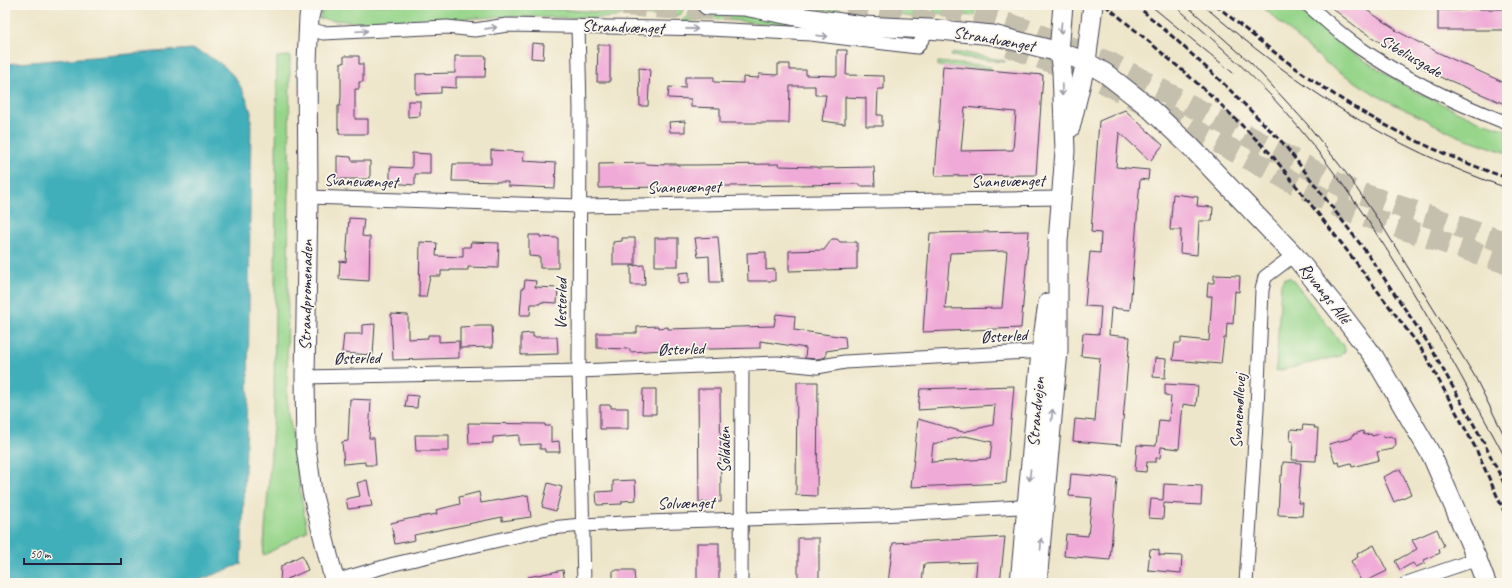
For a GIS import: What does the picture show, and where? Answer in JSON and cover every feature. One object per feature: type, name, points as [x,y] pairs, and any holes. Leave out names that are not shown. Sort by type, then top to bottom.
[{"type":"street","name":"Strandpromenaden","points":[[312,5],[308,28],[306,63],[308,197],[305,377],[306,448],[312,492],[335,582]]},
{"type":"street","name":"Strandvænget","points":[[707,5],[740,5],[806,18],[862,26],[929,29],[993,35],[1059,52],[1086,62]]},
{"type":"street","name":"Strandvejen","points":[[1037,583],[1036,506],[1065,151],[1062,71],[1059,52],[1063,5]]},
{"type":"street","name":"Sibeliusgade","points":[[1308,5],[1357,46],[1408,77],[1446,96],[1507,123]]},
{"type":"street","name":"Strandvejen","points":[[1065,151],[1086,62],[1092,11]]},
{"type":"street","name":"Strandvænget","points":[[308,28],[323,33],[447,27],[475,30],[507,25],[709,29],[811,34],[917,47],[929,29]]},
{"type":"street","name":"Vesterled","points":[[578,26],[580,109],[579,371],[584,583]]},
{"type":"street","name":"Ryvangs Allé","points":[[1086,62],[1105,72],[1146,105],[1191,147],[1294,255],[1338,310],[1374,357],[1432,456],[1486,583]]},
{"type":"street","name":"Svanevænget","points":[[308,197],[580,206],[1062,198]]},
{"type":"street","name":"Svanemøllevej","points":[[1246,583],[1257,408],[1262,290],[1265,277],[1294,255]]},
{"type":"street","name":"Østerled","points":[[305,377],[579,371],[777,363],[817,366],[844,362],[1049,351]]},
{"type":"street","name":"Soldalen","points":[[741,583],[742,364]]},
{"type":"street","name":"Strandvejen","points":[[1020,583],[1036,506]]},
{"type":"street","name":"Solvænget","points":[[335,582],[394,564],[551,528],[646,522],[881,515],[1036,506]]},
{"type":"street","points":[[1407,583],[1477,559]]},
{"type":"green space","points":[[325,5],[500,5],[625,14],[621,5],[685,5],[681,14],[673,17],[626,14],[602,18],[506,17],[356,22],[319,19]]},
{"type":"green space","points":[[796,5],[823,5],[840,8],[842,13]]},
{"type":"green space","points":[[904,5],[916,5],[915,17],[897,15]]},
{"type":"green space","points":[[935,5],[976,5],[975,16],[933,13]]},
{"type":"green space","points":[[1260,5],[1292,5],[1348,50],[1414,91],[1476,120],[1507,130],[1507,153],[1458,136],[1376,95],[1326,63]]},
{"type":"green space","points":[[692,7],[917,36],[914,41],[827,30],[709,18],[676,23],[690,13]]},
{"type":"green space","points":[[966,53],[1005,62],[951,56],[952,54]]},
{"type":"green space","points":[[290,56],[287,397],[295,460],[307,531],[263,556],[274,414],[277,57]]},
{"type":"green space","points":[[938,62],[991,67],[990,70],[938,66]]},
{"type":"green space","points":[[1285,278],[1291,278],[1345,348],[1345,351],[1340,356],[1277,371],[1281,283]]},
{"type":"water","points":[[192,49],[214,59],[230,72],[242,89],[251,112],[248,401],[241,564],[192,583],[5,583],[5,64]]},
{"type":"building","points":[[1328,5],[1359,5],[1397,30],[1395,30],[1439,53],[1507,84],[1507,105],[1446,80],[1400,55],[1359,29]]},
{"type":"building","points":[[1507,9],[1507,30],[1438,30],[1438,10]]},
{"type":"building","points":[[532,43],[544,44],[543,59],[531,58]]},
{"type":"building","points":[[598,45],[610,45],[610,82],[597,82]]},
{"type":"building","points":[[837,50],[847,50],[846,75],[884,76],[884,89],[878,89],[877,115],[882,115],[882,126],[866,126],[866,98],[845,97],[845,124],[822,121],[826,95],[815,95],[815,86],[790,86],[789,123],[720,123],[720,108],[691,107],[691,99],[668,98],[669,87],[685,88],[685,77],[714,77],[714,82],[743,83],[743,77],[758,78],[759,74],[778,75],[778,64],[790,64],[790,70],[806,70],[806,75],[837,76]]},
{"type":"building","points":[[344,56],[359,56],[359,64],[363,64],[363,82],[359,82],[359,89],[355,89],[355,119],[368,119],[368,134],[339,134],[338,106],[340,106],[341,97],[341,63],[344,63]]},
{"type":"building","points":[[455,56],[486,56],[485,77],[456,77],[456,88],[441,87],[441,93],[416,94],[416,74],[455,73]]},
{"type":"building","points":[[943,66],[1043,75],[1036,175],[935,176]],"holes":[[[965,107],[1016,112],[1013,150],[961,151]]]},
{"type":"building","points":[[639,68],[650,69],[648,106],[640,106]]},
{"type":"building","points":[[408,101],[420,101],[420,116],[408,117]]},
{"type":"building","points":[[1125,110],[1163,145],[1150,161],[1119,132],[1116,167],[1149,170],[1148,180],[1140,179],[1130,310],[1111,308],[1109,335],[1130,337],[1121,445],[1073,441],[1075,419],[1095,421],[1100,358],[1081,356],[1083,333],[1099,334],[1101,307],[1085,306],[1090,252],[1100,253],[1101,233],[1091,232],[1099,121]]},
{"type":"building","points":[[685,121],[685,132],[670,132],[669,122]]},
{"type":"building","points":[[491,150],[524,152],[523,161],[556,163],[555,188],[508,186],[508,182],[452,181],[453,164],[491,164]]},
{"type":"building","points":[[412,153],[430,154],[430,174],[415,174],[415,185],[390,183],[390,167],[412,168]]},
{"type":"building","points":[[337,156],[351,157],[352,161],[370,161],[370,179],[337,179]]},
{"type":"building","points":[[646,163],[664,165],[779,164],[779,166],[817,168],[874,167],[875,186],[860,186],[860,184],[599,188],[599,164]]},
{"type":"building","points":[[1173,194],[1198,197],[1197,206],[1213,207],[1212,221],[1199,221],[1197,255],[1180,253],[1181,230],[1170,230]]},
{"type":"building","points":[[349,218],[364,219],[362,236],[370,237],[369,281],[339,279],[340,261],[346,262]]},
{"type":"building","points":[[1029,231],[1021,328],[923,332],[930,233]],"holes":[[[1007,251],[1002,308],[945,309],[950,253]]]},
{"type":"building","points":[[529,235],[558,238],[558,268],[540,268],[540,257],[529,256]]},
{"type":"building","points":[[718,237],[722,282],[710,282],[709,256],[698,257],[695,238]]},
{"type":"building","points":[[622,238],[635,238],[635,265],[613,265],[613,242],[622,241]]},
{"type":"building","points":[[655,238],[678,238],[678,266],[655,266]]},
{"type":"building","points":[[832,239],[837,239],[840,242],[857,242],[857,269],[789,271],[789,251],[824,250]]},
{"type":"building","points":[[420,242],[437,243],[436,256],[463,257],[463,247],[470,247],[471,242],[499,243],[498,268],[468,267],[468,270],[441,271],[441,276],[430,276],[426,297],[419,297]]},
{"type":"building","points":[[766,252],[766,270],[775,269],[775,281],[748,281],[747,253]]},
{"type":"building","points":[[644,265],[645,285],[631,285],[631,266]]},
{"type":"building","points":[[689,272],[689,283],[679,284],[679,273]]},
{"type":"building","points":[[1214,275],[1240,276],[1239,292],[1235,291],[1233,324],[1227,323],[1221,364],[1173,360],[1175,343],[1181,343],[1181,338],[1209,341],[1212,296],[1207,296],[1208,283],[1214,283]]},
{"type":"building","points":[[525,280],[536,281],[535,287],[558,288],[557,303],[541,302],[540,304],[531,304],[530,315],[520,315],[522,288],[524,288]]},
{"type":"building","points":[[391,314],[408,315],[408,339],[428,338],[428,335],[439,335],[439,342],[459,341],[459,358],[393,360]]},
{"type":"building","points":[[776,314],[795,316],[794,330],[845,337],[846,348],[826,351],[826,357],[817,359],[805,358],[806,348],[760,341],[760,348],[630,352],[630,349],[597,348],[597,333],[637,333],[637,327],[658,326],[658,328],[668,327],[668,329],[774,326]]},
{"type":"building","points":[[375,324],[373,355],[342,353],[344,334],[362,334],[362,325]]},
{"type":"building","points":[[492,326],[493,347],[460,348],[460,327]]},
{"type":"building","points":[[533,333],[533,337],[557,337],[558,354],[521,355],[521,334]]},
{"type":"building","points":[[1155,358],[1166,359],[1165,378],[1153,377]]},
{"type":"building","points":[[797,382],[818,382],[817,496],[796,495]]},
{"type":"building","points":[[1165,384],[1198,386],[1196,406],[1183,404],[1179,449],[1161,447],[1160,458],[1156,458],[1156,462],[1147,462],[1146,472],[1135,471],[1137,445],[1156,446],[1159,420],[1169,421],[1171,396],[1165,395]]},
{"type":"building","points":[[1014,386],[1006,483],[911,487],[918,419],[963,432],[993,425],[995,405],[918,410],[920,389]],"holes":[[[965,436],[992,442],[990,459],[931,462],[933,444]]]},
{"type":"building","points":[[643,389],[656,389],[656,414],[642,414]]},
{"type":"building","points":[[698,389],[720,389],[721,502],[699,502]]},
{"type":"building","points":[[407,395],[418,396],[417,408],[405,407]]},
{"type":"building","points":[[350,399],[371,400],[369,438],[374,438],[376,465],[365,465],[365,462],[344,464],[342,442],[348,441]]},
{"type":"building","points":[[600,405],[611,405],[611,408],[628,408],[628,429],[600,429]]},
{"type":"building","points":[[468,423],[545,424],[545,426],[551,426],[551,442],[559,441],[560,452],[545,452],[545,449],[540,449],[540,444],[519,445],[519,435],[493,437],[493,443],[469,444]]},
{"type":"building","points":[[1303,425],[1315,426],[1314,428],[1318,428],[1316,461],[1292,460],[1293,441],[1290,441],[1291,429],[1302,430]]},
{"type":"building","points":[[1363,431],[1364,435],[1371,434],[1372,436],[1380,434],[1384,438],[1390,436],[1395,438],[1396,444],[1393,449],[1377,452],[1379,460],[1352,467],[1351,463],[1340,466],[1339,462],[1335,463],[1329,444],[1352,438],[1352,435]]},
{"type":"building","points":[[415,435],[449,435],[449,451],[416,451]]},
{"type":"building","points":[[1283,462],[1301,463],[1298,503],[1303,503],[1302,516],[1278,515],[1280,476],[1282,476]]},
{"type":"building","points":[[1400,469],[1411,494],[1394,502],[1383,477]]},
{"type":"building","points":[[1071,474],[1117,478],[1110,560],[1064,556],[1066,534],[1088,536],[1092,498],[1069,496]]},
{"type":"building","points":[[367,480],[372,506],[348,509],[346,499],[360,496],[357,483]]},
{"type":"building","points":[[635,480],[636,500],[622,501],[622,504],[597,505],[596,492],[613,491],[613,481]]},
{"type":"building","points":[[548,483],[562,487],[556,511],[542,507]]},
{"type":"building","points":[[1164,484],[1202,486],[1201,505],[1164,503],[1163,519],[1149,518],[1151,499],[1163,500]]},
{"type":"building","points":[[479,492],[481,503],[528,495],[531,517],[502,521],[502,517],[414,535],[415,540],[395,544],[391,523],[437,514],[436,510],[460,504],[459,497]]},
{"type":"building","points":[[1437,529],[1444,546],[1439,549],[1440,553],[1424,560],[1425,563],[1416,567],[1413,563],[1400,570],[1395,561],[1417,549],[1412,540]]},
{"type":"building","points":[[1005,537],[1000,583],[975,583],[977,562],[924,564],[922,583],[888,583],[893,543]]},
{"type":"building","points":[[798,538],[819,538],[819,583],[798,583]]},
{"type":"building","points":[[697,543],[719,543],[719,583],[697,583]]},
{"type":"building","points":[[1374,545],[1387,571],[1362,583],[1351,561],[1358,557],[1357,554]]},
{"type":"building","points":[[1150,549],[1159,550],[1159,555],[1182,556],[1181,573],[1148,570]]},
{"type":"building","points":[[302,555],[308,570],[280,582],[281,566]]},
{"type":"building","points":[[563,570],[565,583],[529,583],[528,577]]},
{"type":"building","points":[[613,570],[634,570],[635,583],[613,583]]},
{"type":"tunnel","points":[[623,5],[667,8],[728,9]]},
{"type":"tunnel","points":[[762,7],[795,5]]},
{"type":"tunnel","points":[[847,5],[905,15],[950,28]]},
{"type":"tunnel","points":[[943,5],[1021,28],[1110,63],[1348,189],[1507,243]]},
{"type":"tunnel","points":[[1009,46],[1103,82],[1343,209],[1507,263]]},
{"type":"tram line","points":[[1150,5],[1233,73]]},
{"type":"tram line","points":[[1174,5],[1207,34],[1270,95],[1285,111],[1330,167],[1358,206],[1411,289],[1507,461]]},
{"type":"tram line","points":[[1186,5],[1252,64],[1307,124],[1346,173],[1385,230],[1474,375],[1507,441]]},
{"type":"tram line","points":[[1203,5],[1273,62],[1346,112],[1383,134],[1423,154],[1464,172],[1507,188]]},
{"type":"railway","points":[[1105,5],[1212,96],[1271,154],[1342,244],[1423,351],[1475,447],[1507,518]]},
{"type":"railway","points":[[1136,5],[1225,85],[1283,143],[1367,253],[1430,346],[1483,441],[1507,489]]},
{"type":"railway","points":[[1216,5],[1289,63],[1319,85],[1355,108],[1418,142],[1507,178]]}]
